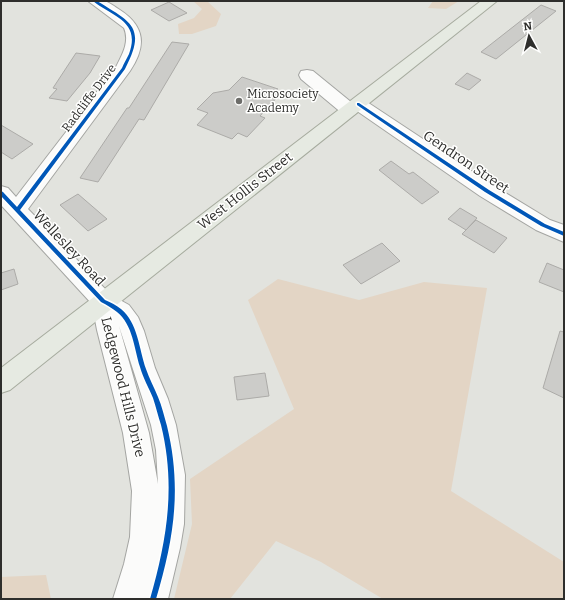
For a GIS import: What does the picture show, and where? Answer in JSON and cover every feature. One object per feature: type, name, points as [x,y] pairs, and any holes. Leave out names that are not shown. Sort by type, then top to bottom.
[{"type":"main road","name":"West Hollis Street","points":[[1,382],[103,301],[490,1]]},
{"type":"street","name":"Radcliffe Drive","points":[[17,210],[124,68],[134,50],[134,33],[130,25],[95,1]]},
{"type":"street","name":"Gendron Street","points":[[307,76],[353,107],[487,191],[543,225],[564,234]]},
{"type":"street","name":"Wellesley Road","points":[[1,193],[103,301]]},
{"type":"street","name":"Ledgewood Hills Drive","points":[[103,301],[106,324],[131,413],[144,480],[146,527],[140,556],[128,599]]},
{"type":"street","name":"Ledgewood Hills Drive","points":[[103,301],[122,312],[128,320],[144,370],[156,400],[171,464],[172,500],[170,536],[153,599]]},
{"type":"shaded area","points":[[193,1],[207,1],[221,14],[216,26],[192,34],[179,34],[178,24],[194,18],[202,9]]},
{"type":"shaded area","points":[[433,1],[459,1],[446,9],[428,8]]},
{"type":"shaded area","points":[[278,279],[359,300],[424,282],[487,288],[451,491],[564,562],[564,599],[383,599],[321,562],[276,541],[230,599],[174,599],[192,524],[190,479],[294,409],[248,300]]},
{"type":"shaded area","points":[[46,575],[51,599],[1,599],[1,577]]},
{"type":"building","points":[[169,2],[187,13],[169,21],[151,10]]},
{"type":"building","points":[[541,5],[556,11],[496,59],[481,52]]},
{"type":"building","points":[[172,42],[189,44],[144,120],[139,119],[98,182],[80,178],[127,108],[129,108]]},
{"type":"building","points":[[76,53],[100,56],[90,73],[67,101],[49,98],[57,89],[53,88]]},
{"type":"building","points":[[467,73],[481,80],[469,90],[455,84]]},
{"type":"building","name":"Microsociety Academy","points":[[242,77],[278,89],[275,91],[281,93],[260,116],[265,118],[247,137],[238,133],[232,139],[197,125],[208,113],[197,109],[213,93],[229,90]]},
{"type":"building","points":[[1,125],[33,144],[12,159],[1,152]]},
{"type":"building","points":[[391,161],[409,174],[413,172],[439,192],[422,204],[379,170]]},
{"type":"building","points":[[78,194],[107,219],[88,231],[60,205]]},
{"type":"building","points":[[460,208],[477,218],[466,230],[448,219]]},
{"type":"building","points":[[476,220],[507,238],[494,253],[462,234]]},
{"type":"building","points":[[382,243],[400,261],[361,284],[343,265]]},
{"type":"building","points":[[547,263],[564,270],[564,292],[539,282]]},
{"type":"building","points":[[14,269],[18,284],[1,290],[1,273]]},
{"type":"building","points":[[560,331],[564,332],[564,398],[543,388]]},
{"type":"building","points":[[265,373],[269,396],[237,400],[234,377]]},
{"type":"cycle path","points":[[17,210],[124,68],[131,54],[134,34],[130,27],[117,15],[95,1]]},
{"type":"cycle path","points":[[358,104],[487,191],[543,225],[564,234]]},
{"type":"cycle path","points":[[1,193],[103,301],[115,307],[126,317],[133,331],[143,368],[156,399],[164,425],[169,450],[171,475],[172,499],[170,524],[166,548],[153,599]]},
{"type":"place","name":"Microsociety Academy","points":[[239,101]]}]
